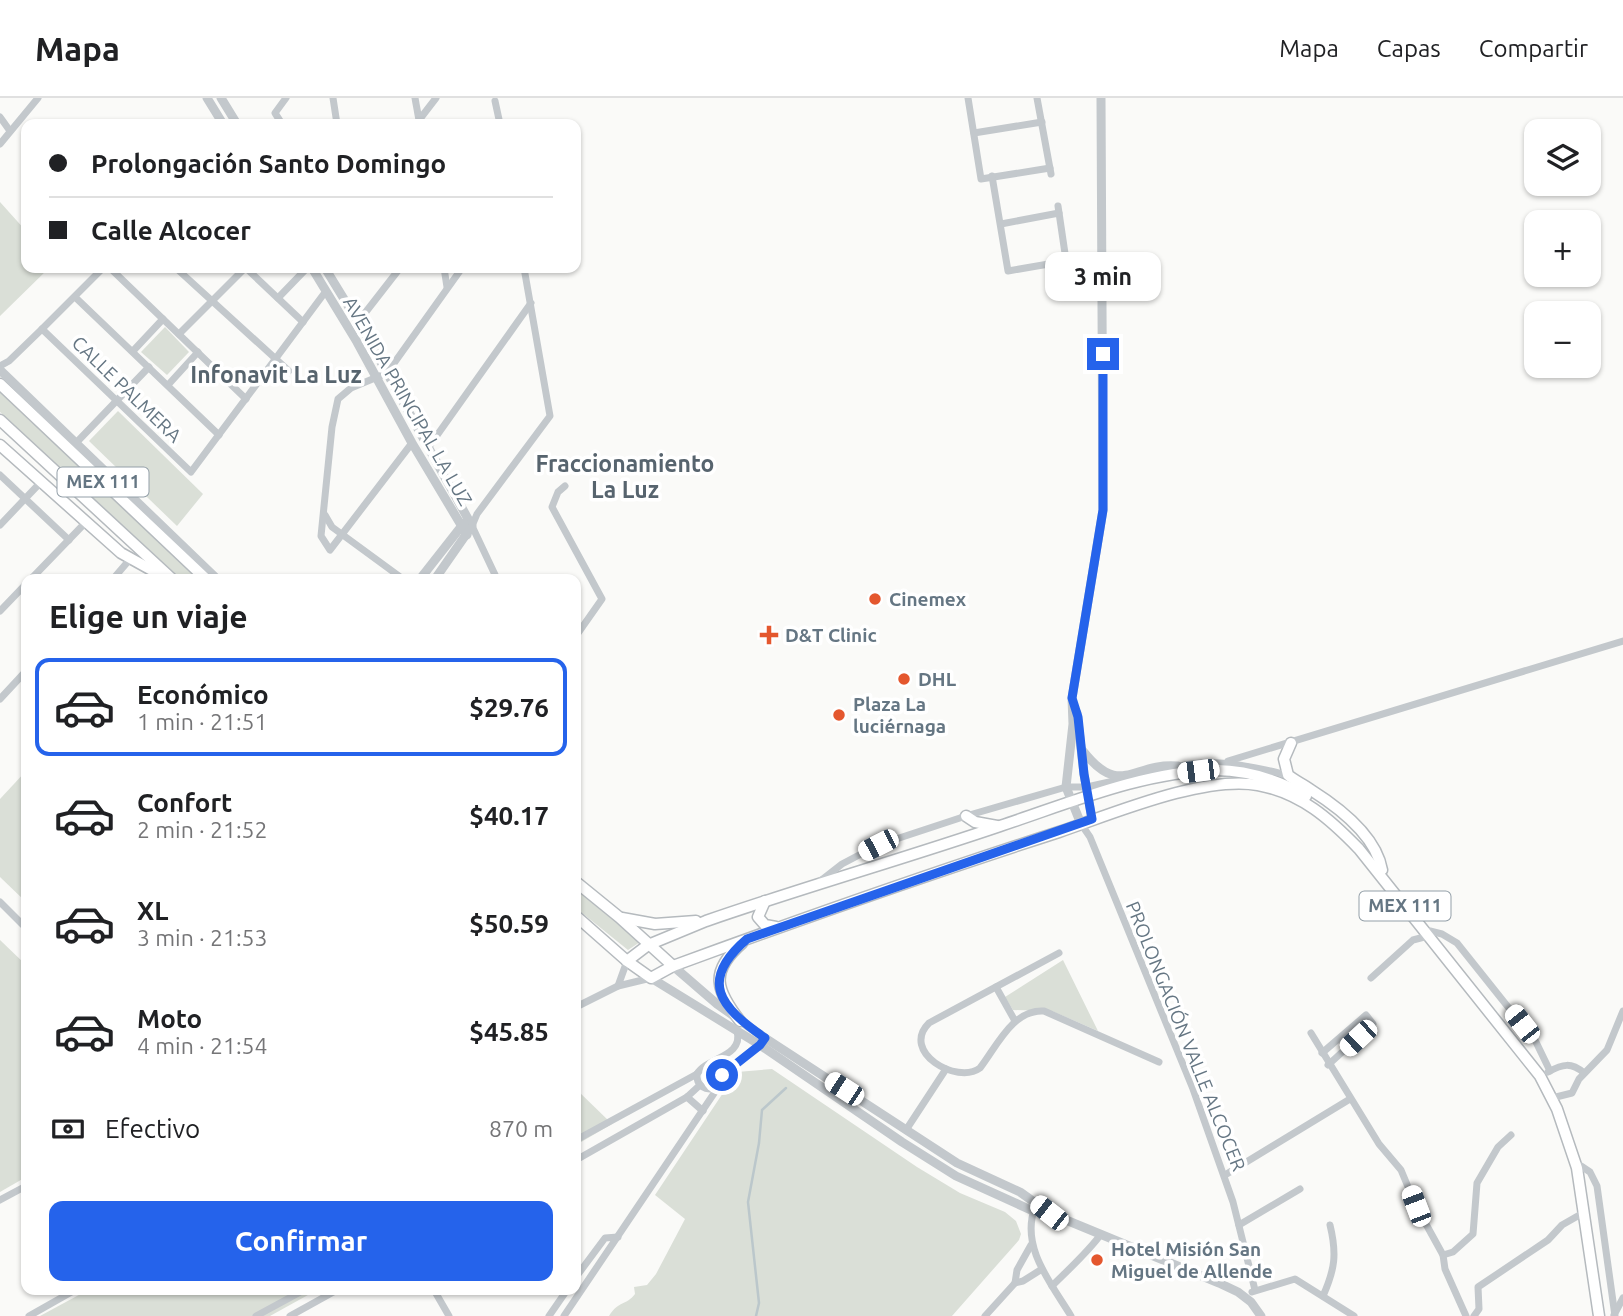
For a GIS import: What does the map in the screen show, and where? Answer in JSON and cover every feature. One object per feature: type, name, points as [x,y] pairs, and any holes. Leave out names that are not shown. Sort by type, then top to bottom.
[{"type":"main road","name":"MEX 111","points":[[0,384],[201,574]]},
{"type":"main road","name":"MEX 111","points":[[0,421],[167,574]]},
{"type":"main road","points":[[0,445],[121,553],[158,574]]},
{"type":"main road","points":[[1292,743],[1284,759],[1288,775],[1325,800],[1354,825],[1380,858],[1382,870]]},
{"type":"main road","name":"MEX 111","points":[[627,961],[648,945],[706,921],[999,826],[1070,801],[1087,792],[1177,774],[1219,770],[1242,772],[1283,783],[1338,819],[1382,870],[1540,1076],[1569,1139],[1577,1168],[1601,1316]]},
{"type":"main road","name":"MEX 111","points":[[652,978],[673,966],[747,939],[1092,819],[1215,784],[1258,785],[1282,792],[1311,805],[1334,822],[1547,1072],[1581,1166],[1601,1316]]},
{"type":"main road","points":[[966,816],[975,822],[999,826]]},
{"type":"main road","name":"MEX 111","points":[[581,886],[620,917],[673,966]]},
{"type":"main road","points":[[765,901],[758,916],[769,926],[781,927]]},
{"type":"main road","name":"MEX 111","points":[[620,917],[655,924],[706,921]]},
{"type":"main road","points":[[581,920],[627,961],[652,978]]},
{"type":"main road","points":[[738,1026],[722,995],[719,976],[726,960],[747,939]]},
{"type":"street","points":[[0,144],[38,98]]},
{"type":"street","points":[[207,98],[220,119]]},
{"type":"street","points":[[221,98],[234,119]]},
{"type":"street","points":[[279,119],[275,113],[286,98]]},
{"type":"street","points":[[333,98],[336,119]]},
{"type":"street","points":[[415,98],[418,119]]},
{"type":"street","points":[[420,119],[436,98]]},
{"type":"street","points":[[968,98],[981,179],[1050,171],[1037,98]]},
{"type":"street","points":[[1081,824],[1066,787],[1073,724],[1072,698],[1103,510],[1101,98]]},
{"type":"street","points":[[495,101],[498,119]]},
{"type":"street","points":[[0,117],[10,131]]},
{"type":"street","points":[[974,133],[1042,122]]},
{"type":"street","points":[[0,125],[10,131]]},
{"type":"street","points":[[992,176],[1008,271],[1066,264],[1058,210],[1001,224]]},
{"type":"street","points":[[98,273],[0,368],[75,444],[212,574]]},
{"type":"street","points":[[115,273],[246,398]]},
{"type":"street","points":[[181,273],[289,371]]},
{"type":"street","points":[[179,334],[240,273]]},
{"type":"street","points":[[250,273],[303,322]]},
{"type":"street","points":[[278,298],[304,273]]},
{"type":"street","name":"AVENIDA PRINCIPAL LA LUZ","points":[[313,273],[376,376],[460,527],[480,547]]},
{"type":"street","name":"AVENIDA PRINCIPAL LA LUZ","points":[[328,273],[470,523],[494,574]]},
{"type":"street","points":[[358,322],[396,273]]},
{"type":"street","points":[[445,273],[447,288]]},
{"type":"street","points":[[412,443],[330,550],[321,536],[332,427],[338,399],[351,388],[387,373],[458,273]]},
{"type":"street","points":[[439,574],[467,535],[470,523],[550,416],[525,273]]},
{"type":"street","points":[[75,297],[219,435],[326,291]]},
{"type":"street","points":[[428,448],[531,303]]},
{"type":"street","points":[[132,351],[163,318]]},
{"type":"street","name":"CALLE PALMERA","points":[[42,329],[191,472],[219,435]]},
{"type":"street","points":[[168,385],[198,352]]},
{"type":"street","points":[[75,444],[149,367]]},
{"type":"street","points":[[0,475],[69,540]]},
{"type":"street","points":[[0,524],[41,482]]},
{"type":"street","points":[[565,486],[558,492],[552,508],[602,599],[581,629]]},
{"type":"street","points":[[325,515],[332,527],[396,574]]},
{"type":"street","points":[[36,574],[86,522]]},
{"type":"street","points":[[425,574],[460,527],[470,523]]},
{"type":"street","points":[[117,574],[131,558]]},
{"type":"street","points":[[0,611],[21,589]]},
{"type":"street","points":[[815,884],[842,863],[878,845],[966,816],[1066,787],[1087,792],[1178,766],[1228,761],[1623,641]]},
{"type":"street","points":[[0,699],[21,676]]},
{"type":"street","points":[[1072,698],[1078,717],[1092,819]]},
{"type":"street","points":[[1082,750],[1100,771],[1118,777],[1166,765],[1178,766]]},
{"type":"street","points":[[1228,761],[1288,775]]},
{"type":"street","name":"PROLONGACIÓN VALLE ALCOCER","points":[[1090,837],[1092,819]]},
{"type":"street","name":"PROLONGACIÓN VALLE ALCOCER","points":[[1081,824],[1090,837],[1194,1089],[1225,1175],[1255,1290]]},
{"type":"street","points":[[0,902],[21,924]]},
{"type":"street","points":[[1371,978],[1413,940],[1429,933]]},
{"type":"street","points":[[1059,953],[929,1023],[922,1030],[920,1046],[923,1051],[946,1069],[974,1073],[1015,1021],[1031,1010],[1044,1011],[1159,1062]]},
{"type":"street","points":[[618,986],[627,961]]},
{"type":"street","points":[[581,1137],[697,1074],[702,1067],[710,1065],[737,1044],[738,1026],[673,966]]},
{"type":"street","points":[[581,1004],[618,986],[652,978],[738,1026],[957,1163],[1020,1192],[1035,1207]]},
{"type":"street","points":[[996,987],[1015,1021]]},
{"type":"street","points":[[1556,1097],[1572,1093],[1584,1073],[1607,1049],[1615,1036],[1623,1011]]},
{"type":"street","points":[[1322,1053],[1366,1015],[1373,1024],[1328,1065]]},
{"type":"street","points":[[1311,1033],[1328,1065],[1379,1144],[1401,1170],[1416,1206],[1443,1255],[1445,1269],[1466,1316]]},
{"type":"street","points":[[581,1291],[703,1111],[722,1075],[763,1042]]},
{"type":"street","points":[[763,1042],[902,1142],[956,1176],[1191,1269],[1244,1297],[1261,1316]]},
{"type":"street","points":[[710,1065],[718,1068],[722,1075]]},
{"type":"street","points":[[1547,1072],[1562,1065],[1574,1065],[1584,1073]]},
{"type":"street","points":[[906,1130],[946,1069]]},
{"type":"street","points":[[697,1074],[708,1103]]},
{"type":"street","points":[[701,1086],[711,1090],[718,1086]]},
{"type":"street","points":[[581,1157],[687,1097],[701,1086]]},
{"type":"street","points":[[687,1097],[703,1111]]},
{"type":"street","points":[[1225,1175],[1350,1099]]},
{"type":"street","points":[[1443,1255],[1453,1252],[1473,1234],[1477,1183],[1498,1147],[1511,1135]]},
{"type":"street","points":[[1581,1166],[1590,1172],[1597,1186],[1614,1316]]},
{"type":"street","points":[[0,1200],[21,1189]]},
{"type":"street","points":[[1239,1225],[1300,1189]]},
{"type":"street","points":[[1035,1207],[1030,1233],[1031,1245],[1042,1269],[1071,1316]]},
{"type":"street","points":[[1474,1316],[1479,1309],[1478,1287],[1548,1240],[1562,1225],[1583,1213]]},
{"type":"street","points":[[1323,1296],[1336,1249],[1330,1226]]},
{"type":"street","points":[[1052,1286],[1101,1234]]},
{"type":"street","points":[[581,1270],[606,1238],[618,1237]]},
{"type":"street","points":[[985,1316],[1015,1283],[1017,1270],[1031,1245]]},
{"type":"street","points":[[1015,1283],[1042,1269]]},
{"type":"street","points":[[1244,1297],[1255,1290],[1295,1279],[1354,1316]]},
{"type":"street","points":[[29,1316],[66,1295]]},
{"type":"street","points":[[257,1316],[295,1295]]},
{"type":"street","points":[[290,1316],[328,1295]]},
{"type":"street","points":[[437,1295],[449,1316]]},
{"type":"street","points":[[549,1316],[564,1295]]},
{"type":"street","points":[[564,1316],[578,1295]]},
{"type":"street","points":[[1614,1316],[1623,1298]]},
{"type":"shaded area","points":[[0,202],[21,225],[21,273],[44,273],[0,316]]},
{"type":"shaded area","points":[[165,327],[189,352],[167,375],[141,352]]},
{"type":"shaded area","points":[[0,392],[31,422],[55,440],[197,574],[176,574],[0,412]]},
{"type":"shaded area","points":[[118,411],[203,494],[177,526],[89,441]]},
{"type":"shaded area","points":[[21,776],[21,897],[0,877],[0,799]]},
{"type":"shaded area","points":[[581,892],[640,942],[628,950],[581,912]]},
{"type":"shaded area","points":[[0,940],[21,960],[21,1180],[0,1192]]},
{"type":"shaded area","points":[[1063,960],[1098,1031],[1052,1011],[1013,1010],[1005,997]]},
{"type":"shaded area","points":[[772,1069],[917,1167],[960,1193],[1005,1212],[1016,1221],[1021,1234],[1019,1240],[952,1316],[609,1316],[635,1294],[634,1287],[647,1285],[656,1274],[685,1219],[655,1195],[737,1072]]},
{"type":"shaded area","points":[[581,1094],[612,1124],[581,1142]]},
{"type":"shaded area","points":[[79,1295],[308,1295],[270,1316],[40,1316]]},
{"type":"waterway","points":[[756,1316],[759,1303],[748,1202],[762,1110],[786,1088]]},
{"type":"place","name":"Cinemex","points":[[875,599]]},
{"type":"place","name":"D&T Clinic","points":[[769,635]]},
{"type":"place","name":"DHL","points":[[904,679]]},
{"type":"place","name":"Plaza La luciérnaga","points":[[839,715]]},
{"type":"place","name":"Hotel Misión San Miguel de Allende","points":[[1097,1260]]},
{"type":"district","name":"Infonavit La Luz","points":[[276,375]]},
{"type":"district","name":"Fraccionamiento La Luz","points":[[625,477]]},
{"type":"route","points":[[722,1075],[765,1038],[740,1021],[727,1004],[719,986],[721,968],[747,939],[1092,819],[1078,717],[1072,698],[1103,510],[1103,354]]}]
